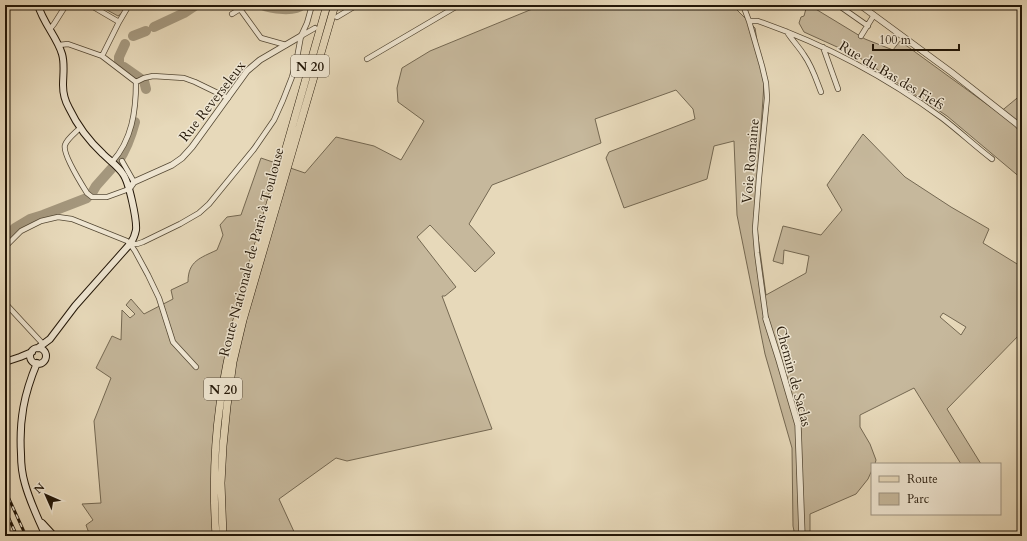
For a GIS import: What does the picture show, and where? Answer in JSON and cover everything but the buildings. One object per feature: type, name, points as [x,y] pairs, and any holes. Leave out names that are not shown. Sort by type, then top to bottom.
[{"type":"main road","points":[[20,357],[42,362],[45,359],[45,352],[50,339],[79,301],[130,244],[135,236],[136,225],[129,189],[124,175],[89,140],[80,128],[68,106],[64,97],[63,58],[59,45],[38,5]]},
{"type":"main road","name":"Route Nationale de Paris à Toulouse","points":[[216,536],[216,444],[220,404],[227,362],[237,319],[327,5]]},
{"type":"main road","name":"Route Nationale de Paris à Toulouse","points":[[223,536],[221,483],[223,446],[233,362],[243,320],[335,5]]},
{"type":"main road","points":[[5,362],[32,352],[50,339]]},
{"type":"main road","points":[[38,348],[45,352]]},
{"type":"main road","points":[[32,352],[31,357],[34,361],[22,412],[20,436],[21,465],[25,483],[37,517],[46,536]]},
{"type":"main road","points":[[37,517],[54,536]]},
{"type":"street","points":[[50,29],[66,5]]},
{"type":"street","points":[[90,5],[119,22]]},
{"type":"street","points":[[102,56],[129,5]]},
{"type":"street","points":[[130,244],[144,242],[180,224],[210,204],[254,149],[274,120],[283,100],[292,77],[301,36],[307,23],[312,5]]},
{"type":"street","points":[[337,17],[357,5]]},
{"type":"street","points":[[367,59],[459,5]]},
{"type":"street","points":[[838,5],[868,26]]},
{"type":"street","points":[[860,5],[951,72],[1020,125],[1022,129]]},
{"type":"street","name":"Voie Romaine","points":[[743,6],[749,21],[766,83],[767,98],[759,178],[756,229],[757,253],[766,319]]},
{"type":"street","points":[[232,14],[240,9],[261,38],[286,45]]},
{"type":"street","points":[[861,36],[874,15]]},
{"type":"street","name":"Rue du Bas des Fiefs","points":[[749,21],[758,21],[787,32],[823,47],[867,70],[912,97],[943,119],[992,159]]},
{"type":"street","name":"Rue Reverseleux","points":[[134,182],[172,165],[182,158],[192,147],[247,71],[260,60],[315,28]]},
{"type":"street","points":[[787,32],[804,54],[814,72],[821,92]]},
{"type":"street","points":[[59,45],[68,44],[102,56],[140,80],[153,76],[184,78],[228,98]]},
{"type":"street","points":[[823,47],[838,89]]},
{"type":"street","points":[[114,164],[130,133],[140,80]]},
{"type":"street","points":[[80,128],[65,144],[64,149],[68,160],[87,193],[92,198],[107,197],[129,189],[134,182],[122,161]]},
{"type":"street","points":[[5,247],[21,231],[41,221],[58,217],[72,219],[127,241],[148,274],[161,302],[173,342],[196,367]]},
{"type":"street","points":[[5,303],[43,344]]},
{"type":"street","name":"Chemin de Saclas","points":[[766,319],[798,425],[802,536]]},
{"type":"green space","points":[[98,5],[127,5],[118,16]]},
{"type":"green space","points":[[542,5],[732,5],[755,28],[764,84],[755,215],[766,295],[806,273],[809,256],[784,250],[783,264],[773,261],[783,226],[821,235],[842,210],[827,185],[863,134],[905,177],[951,207],[989,229],[983,243],[1022,267],[1022,332],[947,409],[980,463],[960,463],[914,388],[860,415],[860,427],[870,444],[876,460],[875,463],[871,463],[871,472],[868,479],[856,494],[810,514],[810,536],[795,536],[793,526],[792,448],[765,354],[737,215],[734,141],[714,146],[707,179],[624,208],[606,158],[609,152],[695,119],[693,109],[676,90],[595,119],[601,143],[492,185],[469,224],[495,253],[475,272],[430,225],[417,237],[456,287],[445,296],[442,296],[492,429],[347,461],[336,458],[279,499],[296,536],[90,536],[86,525],[93,520],[82,504],[101,503],[94,421],[111,378],[96,368],[112,336],[121,340],[122,310],[130,318],[135,314],[126,305],[131,299],[144,314],[173,299],[171,290],[188,282],[190,269],[196,261],[217,250],[223,235],[220,225],[227,217],[241,215],[261,158],[305,173],[336,137],[374,146],[401,160],[424,121],[398,102],[397,88],[402,68],[430,51]],"holes":[[[943,313],[966,327],[961,335],[940,317]]]},
{"type":"green space","points":[[807,5],[865,39],[893,50],[900,41],[999,113],[1022,94],[1022,179],[947,116],[857,56],[804,32],[799,23],[801,17],[804,16]]},
{"type":"waterway","points":[[154,27],[184,13],[196,5]]},
{"type":"waterway","points":[[262,5],[277,9],[294,9],[302,5]]},
{"type":"waterway","points":[[133,36],[146,31]]},
{"type":"waterway","points":[[119,64],[119,57],[125,44]]},
{"type":"waterway","points":[[124,67],[144,81],[146,89]]},
{"type":"waterway","points":[[118,162],[128,143],[135,122]]},
{"type":"waterway","points":[[92,193],[96,186],[112,168]]},
{"type":"waterway","points":[[5,238],[15,228],[30,219],[87,198]]},
{"type":"railway","points":[[5,490],[26,536]]},
{"type":"railway","points":[[5,510],[17,536]]}]
